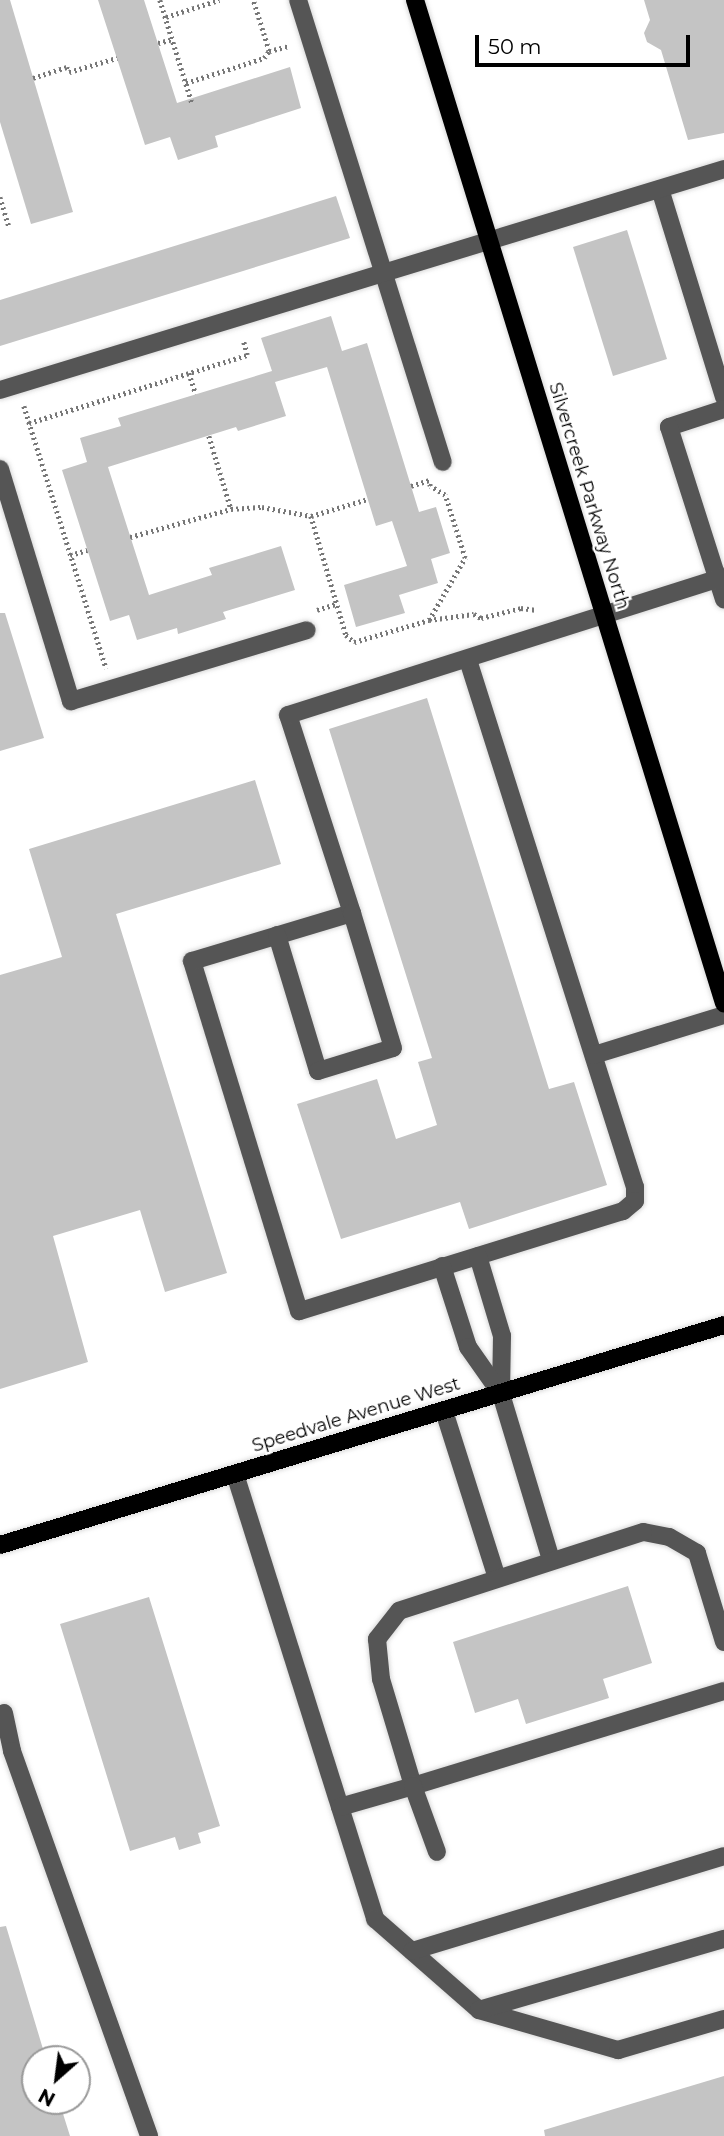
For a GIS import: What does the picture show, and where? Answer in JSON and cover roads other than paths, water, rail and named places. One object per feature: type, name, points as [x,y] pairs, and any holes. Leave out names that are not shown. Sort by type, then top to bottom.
[{"type":"main road","name":"Silvercreek Parkway North","points":[[415,0],[724,1003]]},
{"type":"main road","name":"Speedvale Avenue West","points":[[0,1545],[724,1325]]},
{"type":"lane","points":[[298,0],[443,462]]},
{"type":"lane","points":[[0,390],[724,169]]},
{"type":"lane","points":[[660,189],[724,397]]},
{"type":"lane","points":[[724,409],[668,427],[721,578],[724,599]]},
{"type":"lane","points":[[0,469],[71,701],[307,630]]},
{"type":"lane","points":[[277,935],[318,1071],[393,1048],[288,715],[721,578]]},
{"type":"lane","points":[[352,913],[192,961],[299,1311],[623,1211],[635,1200],[635,1187],[468,660]]},
{"type":"lane","points":[[594,1055],[724,1015]]},
{"type":"lane","points":[[478,1256],[502,1336],[501,1394],[551,1560]]},
{"type":"lane","points":[[442,1266],[468,1347],[501,1394]]},
{"type":"lane","points":[[444,1411],[497,1578]]},
{"type":"lane","points":[[234,1474],[375,1919],[479,2010],[618,2050],[724,2019]]},
{"type":"lane","points":[[437,1852],[381,1679],[377,1639],[399,1611],[643,1532],[669,1537],[697,1553],[724,1642]]},
{"type":"lane","points":[[340,1807],[724,1691]]},
{"type":"lane","points":[[1,1710],[12,1751],[149,2136]]},
{"type":"lane","points":[[412,1951],[724,1856]]},
{"type":"lane","points":[[479,2010],[724,1938]]}]
